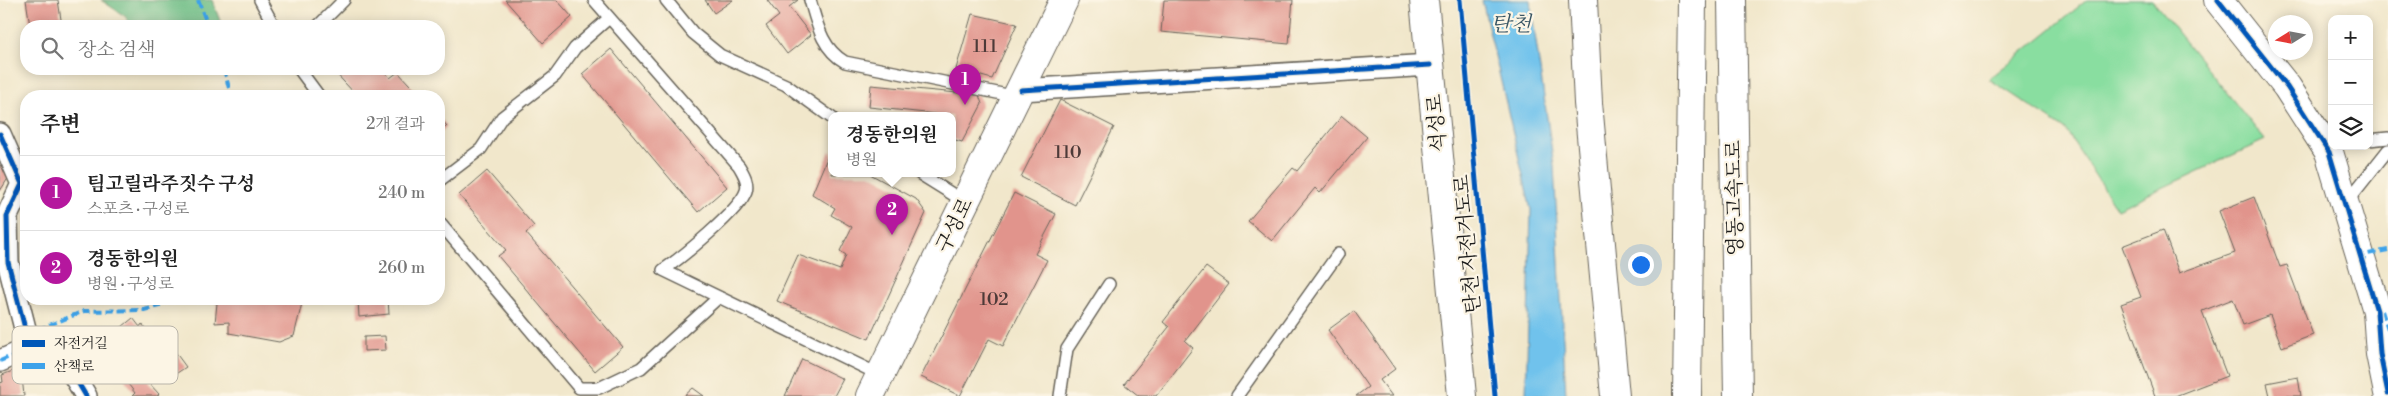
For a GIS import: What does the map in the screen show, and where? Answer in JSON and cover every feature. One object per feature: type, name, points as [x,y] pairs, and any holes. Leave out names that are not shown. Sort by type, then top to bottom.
[{"type":"main road","name":"구성로","points":[[875,386],[1064,0]]},
{"type":"main road","name":"석성로","points":[[1424,0],[1462,396]]},
{"type":"main road","points":[[1566,0],[1588,103]]},
{"type":"main road","points":[[1583,0],[1588,103],[1615,396]]},
{"type":"main road","points":[[1687,396],[1692,0]]},
{"type":"main road","name":"영동고속도로","points":[[1732,0],[1738,396]]},
{"type":"main road","points":[[2218,0],[2287,87],[2327,143],[2377,310],[2380,354],[2388,393]]},
{"type":"street","points":[[1019,94],[1430,65]]},
{"type":"street","points":[[0,134],[20,179]]},
{"type":"street","points":[[20,188],[7,216],[8,262],[24,326]]},
{"type":"street","points":[[0,362],[12,356]]},
{"type":"street","points":[[79,384],[86,396]]},
{"type":"lane","points":[[260,0],[271,20]]},
{"type":"lane","points":[[324,20],[344,0]]},
{"type":"lane","points":[[594,0],[739,166],[747,180],[746,191],[736,205],[690,251],[663,270],[718,297],[875,386]]},
{"type":"lane","points":[[666,0],[693,33],[720,55],[786,85],[828,115]]},
{"type":"lane","points":[[810,0],[817,24],[829,50],[845,62],[1019,94]]},
{"type":"lane","points":[[445,176],[481,149],[502,117],[555,76],[574,48],[609,18]]},
{"type":"lane","points":[[303,75],[315,90]]},
{"type":"lane","points":[[2373,140],[2388,138]]},
{"type":"lane","points":[[2344,205],[2388,150]]},
{"type":"lane","points":[[925,177],[965,202]]},
{"type":"lane","points":[[445,229],[579,388],[599,388],[641,368],[718,297]]},
{"type":"lane","points":[[1237,396],[1338,254]]},
{"type":"lane","points":[[1060,396],[1067,349],[1109,284]]},
{"type":"green space","points":[[101,0],[212,0],[220,20],[127,20],[126,17]]},
{"type":"green space","points":[[2087,0],[2152,0],[2265,140],[2117,209],[2065,129],[1989,79]]},
{"type":"water","name":"탄천","points":[[1482,0],[1530,0],[1554,166],[1566,396],[1526,396],[1531,210]]},
{"type":"building","points":[[26,0],[58,0],[61,20],[29,20]]},
{"type":"building","points":[[505,0],[557,0],[572,17],[543,43]]},
{"type":"building","points":[[705,0],[733,0],[714,13]]},
{"type":"building","points":[[767,0],[798,0],[789,7],[811,35],[787,54],[766,26],[779,16]]},
{"type":"building","points":[[1164,0],[1293,0],[1289,44],[1161,32]]},
{"type":"building","points":[[972,14],[1017,24],[992,79],[956,69]]},
{"type":"building","points":[[611,49],[727,187],[698,212],[582,74]]},
{"type":"building","points":[[338,75],[387,75],[390,78],[394,75],[401,75],[414,90],[351,90]]},
{"type":"building","points":[[871,85],[979,95],[982,104],[962,142],[956,140],[956,112],[916,112],[869,107]]},
{"type":"building","points":[[1060,100],[1114,127],[1075,205],[1021,177]]},
{"type":"building","points":[[1342,116],[1367,137],[1320,193],[1315,188],[1272,241],[1248,221],[1293,168],[1297,171]]},
{"type":"building","points":[[828,156],[828,177],[876,177],[916,199],[926,213],[869,339],[777,301],[798,255],[840,270],[846,255],[840,251],[852,227],[831,215],[835,208],[812,194]]},
{"type":"building","points":[[0,165],[12,172],[0,191]]},
{"type":"building","points":[[487,171],[534,226],[526,233],[623,347],[595,371],[498,256],[506,250],[459,195]]},
{"type":"building","points":[[1014,193],[1056,214],[1035,254],[1047,260],[1003,346],[989,339],[960,396],[921,377]]},
{"type":"building","points":[[2254,197],[2280,267],[2287,265],[2313,335],[2282,347],[2270,315],[2243,325],[2233,299],[2202,311],[2227,376],[2175,396],[2155,396],[2121,304],[2141,297],[2122,246],[2163,230],[2179,273],[2235,253],[2219,211]]},
{"type":"building","points":[[1206,267],[1229,284],[1185,341],[1193,348],[1156,396],[1139,396],[1124,384],[1169,327],[1163,322]]},
{"type":"building","points":[[217,305],[302,305],[294,336],[279,342],[229,333],[229,322],[215,323]]},
{"type":"building","points":[[358,305],[388,305],[389,314],[359,317]]},
{"type":"building","points":[[1354,311],[1395,369],[1380,380],[1392,396],[1356,396],[1368,387],[1328,330]]},
{"type":"building","points":[[133,318],[139,326],[123,326]]},
{"type":"building","points":[[385,336],[386,350],[364,351],[364,337]]},
{"type":"building","points":[[178,356],[186,367],[178,372]]},
{"type":"building","points":[[802,359],[843,379],[834,396],[785,396]]},
{"type":"building","points":[[12,371],[12,384],[23,384],[24,396],[0,396],[0,383],[3,382],[2,375]]},
{"type":"building","points":[[2298,377],[2301,396],[2270,396],[2267,383]]},
{"type":"building","points":[[128,384],[150,384],[159,394],[157,396],[132,396],[135,393]]},
{"type":"building","points":[[693,388],[704,396],[684,396]]},
{"type":"marked path","points":[[198,0],[206,20]]},
{"type":"marked path","points":[[226,75],[229,90]]},
{"type":"marked path","points":[[2365,261],[2363,255],[2388,250]]},
{"type":"marked path","points":[[47,326],[84,311],[144,310],[159,305]]},
{"type":"marked path","points":[[2382,311],[2388,329]]},
{"type":"marked path","points":[[0,361],[12,356]]},
{"type":"cycle path","name":"탄천 자전거도로","points":[[1460,0],[1495,396]]},
{"type":"cycle path","points":[[2218,0],[2287,87],[2329,152],[2377,311],[2380,354],[2388,393]]},
{"type":"cycle path","points":[[1021,90],[1430,65]]},
{"type":"cycle path","points":[[0,134],[20,179]]},
{"type":"cycle path","points":[[20,188],[7,216],[8,262],[24,326]]},
{"type":"cycle path","points":[[79,384],[86,396]]},
{"type":"place","name":"팀고릴라주짓수 구성","points":[[965,105]]},
{"type":"place","name":"경동한의원","points":[[892,235]]}]
